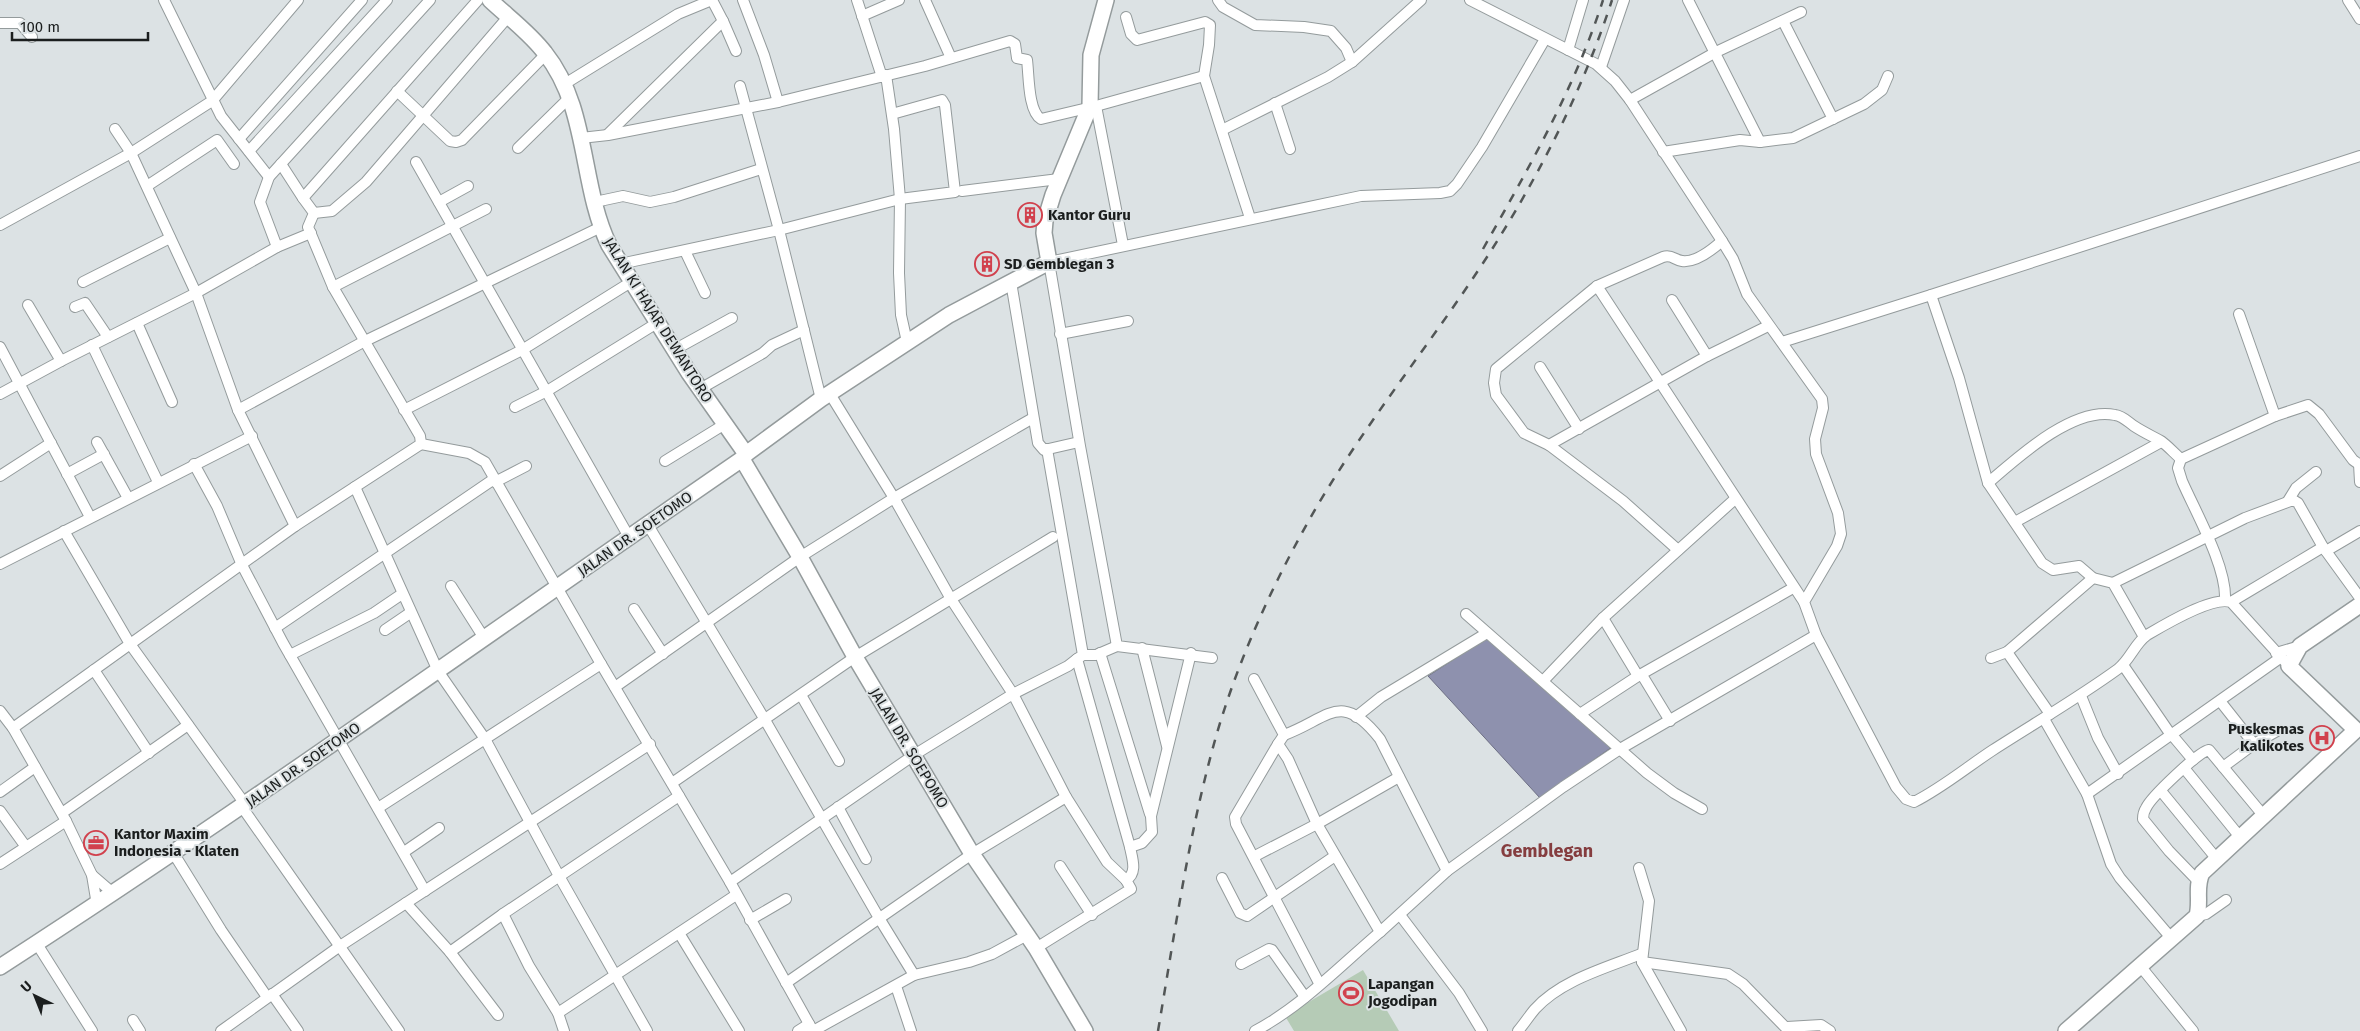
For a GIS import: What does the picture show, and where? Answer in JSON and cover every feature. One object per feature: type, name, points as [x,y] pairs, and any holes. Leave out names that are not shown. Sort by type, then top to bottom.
[{"type":"street","points":[[164,0],[212,101],[221,116],[269,177]]},
{"type":"street","points":[[0,225],[131,153],[212,101],[298,0]]},
{"type":"street","points":[[239,139],[362,0]]},
{"type":"street","points":[[249,150],[387,0]]},
{"type":"street","points":[[277,247],[260,202],[269,177],[430,0]]},
{"type":"street","points":[[303,198],[478,0]]},
{"type":"street","name":"JALAN KI HAJAR DEWANTORO","points":[[490,0],[546,54],[566,92],[581,138],[601,227],[631,282],[674,350],[725,424],[744,457]]},
{"type":"street","points":[[518,148],[566,92],[678,14],[712,0],[724,21],[736,51]]},
{"type":"street","points":[[743,0],[764,55],[778,102]]},
{"type":"street","points":[[857,0],[884,76],[892,114],[900,199],[900,315],[907,342]]},
{"type":"street","points":[[862,16],[899,0]]},
{"type":"street","points":[[925,0],[951,58]]},
{"type":"street","points":[[1106,0],[1091,55],[1093,106],[1123,245]]},
{"type":"street","points":[[1218,0],[1222,7],[1255,24],[1304,27],[1331,31],[1342,43],[1352,62]]},
{"type":"street","points":[[1222,130],[1328,77],[1352,62],[1421,0]]},
{"type":"street","points":[[1470,0],[1601,67],[1630,100],[1733,259],[1747,294],[1768,326],[1782,342],[1822,399],[1821,415],[1814,439],[1816,454],[1842,526],[1836,546],[1804,602]]},
{"type":"street","points":[[1568,50],[1583,0]]},
{"type":"street","points":[[1601,67],[1624,0]]},
{"type":"street","points":[[1688,0],[1760,142]]},
{"type":"street","points":[[2348,0],[2360,19]]},
{"type":"street","points":[[1630,100],[1716,52],[1801,12]]},
{"type":"street","points":[[314,213],[332,211],[355,194],[383,164],[508,17]]},
{"type":"street","points":[[1126,17],[1131,34],[1137,40],[1208,23],[1211,28],[1204,76],[1250,218]]},
{"type":"street","points":[[608,135],[724,21]]},
{"type":"street","points":[[1783,21],[1833,119]]},
{"type":"street","points":[[0,23],[20,23],[32,37]]},
{"type":"street","points":[[1049,262],[1361,196],[1450,191],[1457,184],[1482,147],[1545,39]]},
{"type":"street","points":[[581,138],[608,135],[778,102],[1013,41],[1017,58],[1027,60],[1031,97],[1038,117],[1046,119],[1204,76]]},
{"type":"street","points":[[397,91],[450,141],[456,142],[462,140],[546,54]]},
{"type":"street","points":[[1663,152],[1740,140],[1760,142],[1793,138],[1864,104],[1882,90],[1888,76]]},
{"type":"street","points":[[740,86],[804,330],[825,397],[894,498],[951,599],[1013,694],[1066,797],[1107,862],[1126,880],[1132,889],[1036,948]]},
{"type":"street","points":[[620,264],[779,230],[900,199],[955,192],[946,105],[942,100],[892,114]]},
{"type":"street","points":[[1275,103],[1290,149]]},
{"type":"street","points":[[1093,106],[1059,179],[1047,211],[1044,226],[1079,442],[1118,646]]},
{"type":"street","points":[[115,129],[131,153],[196,293],[238,410],[296,526]]},
{"type":"street","points":[[147,186],[217,140],[234,164]]},
{"type":"street","points":[[1782,342],[2360,156]]},
{"type":"street","points":[[416,162],[628,537]]},
{"type":"street","points":[[281,164],[314,213]]},
{"type":"street","points":[[595,202],[623,196],[650,202],[762,169]]},
{"type":"street","points":[[962,191],[1059,179]]},
{"type":"street","points":[[439,202],[468,186]]},
{"type":"street","points":[[333,287],[486,209]]},
{"type":"street","points":[[314,213],[308,227],[333,287],[363,342],[420,436],[421,444]]},
{"type":"street","points":[[238,410],[363,342],[601,227]]},
{"type":"street","points":[[0,394],[196,293],[277,247],[311,233]]},
{"type":"street","points":[[83,282],[170,238]]},
{"type":"street","points":[[1678,550],[1623,500],[1549,445],[1524,433],[1496,395],[1494,383],[1496,369],[1597,286],[1669,255],[1680,260],[1689,261],[1709,252],[1722,241]]},
{"type":"street","points":[[685,251],[705,292]]},
{"type":"street","name":"JALAN DR. SOETOMO","points":[[0,968],[244,806],[557,589],[628,537],[648,525],[825,397],[966,304],[1049,262]]},
{"type":"street","points":[[404,410],[522,350],[631,282]]},
{"type":"street","points":[[1011,282],[1038,443],[1042,449],[1047,449],[1079,442]]},
{"type":"street","points":[[1597,286],[1793,588],[1804,602],[1816,635],[1896,787],[1910,802],[1928,795],[1978,760],[2081,696],[2123,666],[2144,637],[2169,622],[2203,607],[2228,601],[2360,531]]},
{"type":"street","points":[[1931,295],[1959,378],[1988,483],[2046,568],[2053,570],[2079,566],[2093,578],[2113,584],[2144,637]]},
{"type":"street","points":[[1672,300],[1707,356]]},
{"type":"street","points":[[75,308],[85,303],[108,337]]},
{"type":"street","points":[[28,305],[61,361]]},
{"type":"street","points":[[2239,314],[2275,416]]},
{"type":"street","points":[[674,350],[732,318]]},
{"type":"street","points":[[1060,334],[1128,321]]},
{"type":"street","points":[[137,323],[172,402]]},
{"type":"street","points":[[515,407],[546,391],[657,323]]},
{"type":"street","points":[[1549,445],[1707,356],[1768,326]]},
{"type":"street","points":[[700,389],[763,354],[772,344],[804,330]]},
{"type":"street","points":[[92,345],[158,482]]},
{"type":"street","points":[[0,347],[21,383],[90,517]]},
{"type":"street","points":[[1540,367],[1579,429]]},
{"type":"street","points":[[2066,1031],[2197,916],[2200,908],[2198,881],[2202,872],[2263,815],[2358,732],[2282,659],[2228,601],[2226,587],[2182,481],[2178,468],[2181,459],[2275,416],[2308,405],[2319,414],[2359,465],[2360,482]]},
{"type":"street","points":[[1988,483],[2042,439],[2060,428],[2087,418],[2116,415],[2161,442],[2181,459]]},
{"type":"street","points":[[616,687],[800,557],[894,498],[1033,418]]},
{"type":"street","points":[[665,461],[725,424]]},
{"type":"street","points":[[0,564],[158,482],[252,436]]},
{"type":"street","points":[[97,442],[128,498]]},
{"type":"street","points":[[2015,522],[2161,442]]},
{"type":"street","points":[[0,476],[51,444]]},
{"type":"street","points":[[13,728],[296,526],[421,444],[477,456],[485,462],[600,664],[650,744],[812,1029]]},
{"type":"street","points":[[1047,449],[1080,657],[1134,868],[1130,878],[1126,880]]},
{"type":"street","points":[[67,474],[104,454]]},
{"type":"street","name":"JALAN DR. SOEPOMO","points":[[744,457],[854,657],[972,854],[1036,948],[1084,1031]]},
{"type":"street","points":[[194,464],[217,506],[242,565],[275,628],[425,891]]},
{"type":"street","points":[[275,628],[495,481],[526,466]]},
{"type":"street","points":[[2288,501],[2296,488],[2316,472]]},
{"type":"street","points":[[355,487],[386,554],[410,613],[438,671],[485,738],[645,1030]]},
{"type":"street","points":[[1543,681],[1603,618],[1735,499]]},
{"type":"street","points":[[2113,584],[2245,518],[2294,500],[2298,503],[2325,549],[2360,598]]},
{"type":"street","points":[[648,525],[766,720],[879,918],[914,975]]},
{"type":"street","points":[[64,531],[130,644],[399,1031]]},
{"type":"street","points":[[672,783],[766,720],[854,657],[1053,537]]},
{"type":"street","points":[[1991,658],[2007,652],[2093,578]]},
{"type":"street","points":[[451,586],[484,638]]},
{"type":"street","points":[[1580,714],[1640,675],[1793,588]]},
{"type":"street","points":[[290,655],[374,612],[402,594]]},
{"type":"street","points":[[2087,794],[2360,605]]},
{"type":"street","points":[[634,609],[663,654]]},
{"type":"street","points":[[385,630],[410,613]]},
{"type":"street","points":[[1466,614],[1661,783],[1702,809]]},
{"type":"street","points":[[1603,618],[1670,721]]},
{"type":"street","points":[[1356,717],[1381,697],[1487,633]]},
{"type":"street","points":[[1255,1031],[1280,1017],[1305,997],[1447,872],[1563,787],[1620,749],[1816,635]]},
{"type":"street","points":[[730,882],[914,755],[1013,694],[1068,666],[1080,657],[1100,653],[1118,646],[1190,653],[1212,658]]},
{"type":"street","points":[[1142,648],[1168,748]]},
{"type":"street","points":[[2007,652],[2047,716],[2087,794],[2112,864],[2146,911],[2172,939]]},
{"type":"street","points":[[1100,653],[1151,816],[1152,832],[1150,836],[1142,843],[1130,847]]},
{"type":"street","points":[[1151,816],[1190,653]]},
{"type":"street","points":[[378,808],[600,664]]},
{"type":"street","points":[[2123,666],[2171,735],[2193,760]]},
{"type":"street","points":[[94,670],[149,753]]},
{"type":"street","points":[[1254,680],[1317,824],[1380,932]]},
{"type":"street","points":[[801,694],[839,761]]},
{"type":"street","points":[[2081,696],[2098,738],[2118,774]]},
{"type":"street","points":[[2220,701],[2254,744]]},
{"type":"street","points":[[1320,983],[1236,824],[1235,817],[1281,739],[1322,715],[1338,710],[1356,717],[1371,728],[1380,739],[1447,872]]},
{"type":"street","points":[[0,711],[13,728],[64,817],[92,876],[97,905]]},
{"type":"street","points":[[0,864],[26,847],[149,753],[188,726]]},
{"type":"street","points":[[2223,767],[2254,744],[2277,732]]},
{"type":"street","points":[[221,1031],[340,946],[650,744]]},
{"type":"street","points":[[2198,881],[2169,851],[2143,819],[2146,808],[2161,791],[2193,760],[2204,751],[2209,750],[2263,815]]},
{"type":"street","points":[[0,792],[35,766]]},
{"type":"street","points":[[2184,768],[2240,837]]},
{"type":"street","points":[[1254,856],[1317,824],[1399,777]]},
{"type":"street","points":[[2161,791],[2216,858]]},
{"type":"street","points":[[450,952],[503,914],[679,796]]},
{"type":"street","points":[[786,983],[972,854],[1066,797]]},
{"type":"street","points":[[838,807],[866,859]]},
{"type":"street","points":[[0,811],[26,847]]},
{"type":"street","points":[[404,852],[439,828]]},
{"type":"street","points":[[174,854],[221,930],[269,996],[298,1031]]},
{"type":"street","points":[[1222,878],[1243,916],[1247,916],[1335,856]]},
{"type":"street","points":[[1060,866],[1092,915]]},
{"type":"street","points":[[1639,868],[1649,901],[1641,958],[1681,1031]]},
{"type":"street","points":[[92,876],[114,894]]},
{"type":"street","points":[[558,1013],[736,895]]},
{"type":"street","points":[[750,920],[786,899]]},
{"type":"street","points":[[2197,916],[2206,914],[2226,900]]},
{"type":"street","points":[[406,903],[450,952],[498,1015]]},
{"type":"street","points":[[503,914],[529,966],[558,1013],[564,1031]]},
{"type":"street","points":[[1400,914],[1459,993],[1482,1031]]},
{"type":"street","points":[[679,933],[739,1031]]},
{"type":"street","points":[[798,1031],[812,1029],[914,975],[969,962],[992,954],[1027,935]]},
{"type":"street","points":[[37,944],[92,1031]]},
{"type":"street","points":[[1241,964],[1269,949],[1272,950],[1305,997]]},
{"type":"street","points":[[1518,1031],[1535,1009],[1553,994],[1590,974],[1641,958],[1728,974],[1743,984],[1788,1029],[1821,1025],[1830,1031]]},
{"type":"street","points":[[2141,967],[2193,1031]]},
{"type":"street","points":[[896,986],[911,1031]]},
{"type":"street","points":[[133,1020],[140,1031]]},
{"type":"green space","name":"Lapangan Jogodipan","points":[[1363,970],[1399,1031],[1294,1031],[1285,1016]]},
{"type":"water","points":[[1490,636],[1612,747],[1540,798],[1428,676]]},
{"type":"railway","points":[[1483,249],[1565,96],[1592,33],[1603,0]]},
{"type":"railway","points":[[1158,1031],[1183,881],[1207,770],[1236,675],[1260,618],[1286,562],[1316,508],[1356,444],[1466,289],[1524,196],[1558,133],[1573,100],[1612,0]]},
{"type":"place","name":"Kantor Guru","points":[[1030,215]]},
{"type":"place","name":"SD Gemblegan 3","points":[[987,264]]},
{"type":"place","name":"Puskesmas Kalikotes","points":[[2322,738]]},
{"type":"place","name":"Kantor Maxim Indonesia - Klaten","points":[[96,843]]},
{"type":"place","name":"Lapangan Jogodipan","points":[[1351,993]]},
{"type":"district","name":"Gemblegan","points":[[1547,851]]}]
